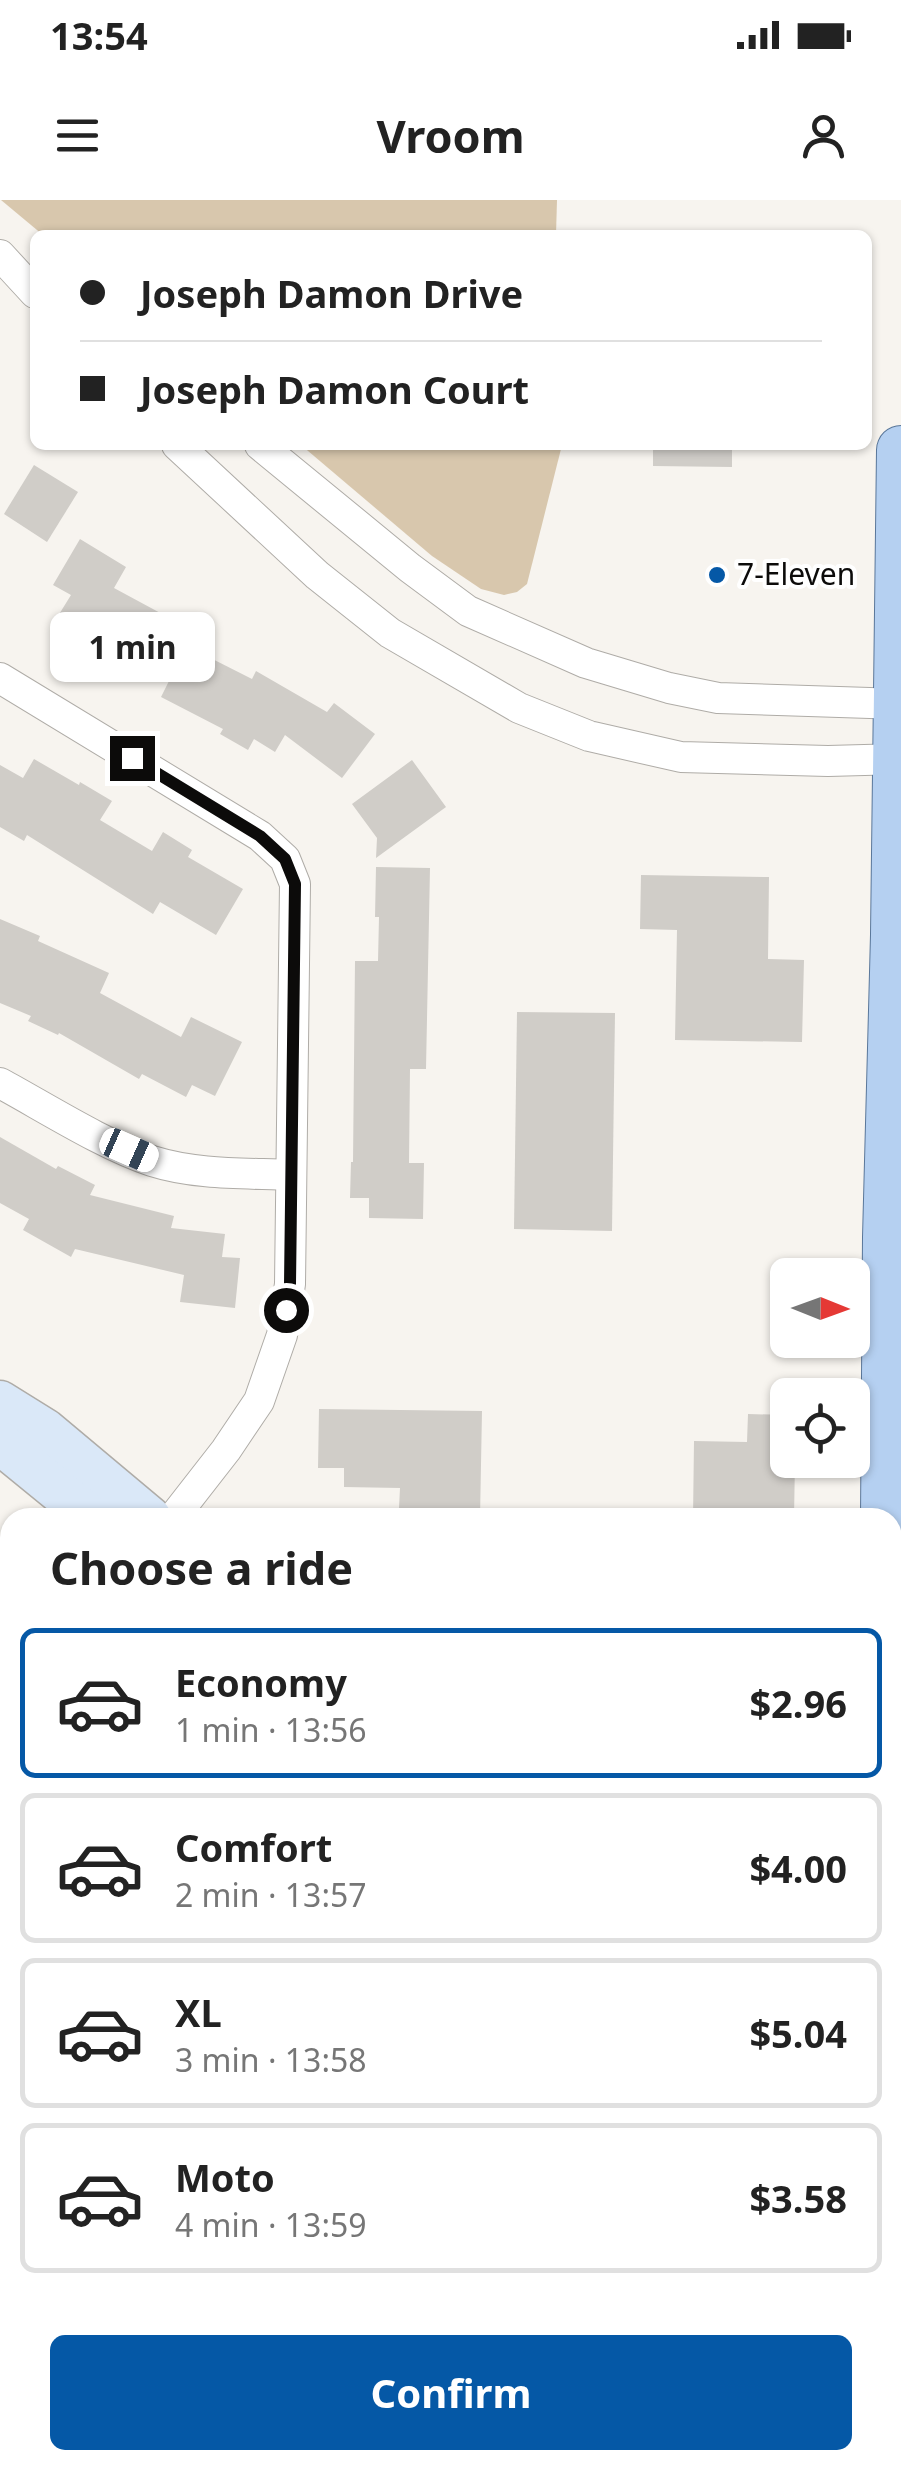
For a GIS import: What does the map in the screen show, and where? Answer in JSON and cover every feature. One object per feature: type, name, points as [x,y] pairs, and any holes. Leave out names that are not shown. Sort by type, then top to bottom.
[{"type":"main road","points":[[885,1508],[901,450]]},
{"type":"street","points":[[0,255],[30,287]]},
{"type":"street","points":[[181,450],[317,576],[390,633],[519,708],[589,736],[681,757],[899,759]]},
{"type":"street","points":[[266,450],[468,611],[586,663],[718,698],[900,704]]},
{"type":"street","points":[[0,678],[260,836],[285,859],[295,884],[290,1284],[282,1335],[259,1401],[181,1508]]},
{"type":"street","points":[[0,1083],[152,1161],[206,1171],[291,1176]]},
{"type":"street","points":[[0,1402],[45,1430],[138,1508]]},
{"type":"street","points":[[0,1443],[80,1508]]},
{"type":"shaded area","points":[[1,200],[557,200],[556,230],[37,230]]},
{"type":"shaded area","points":[[307,450],[561,450],[527,584],[504,595],[481,589],[432,556]]},
{"type":"building","points":[[653,450],[732,450],[732,467],[653,466]]},
{"type":"building","points":[[34,465],[78,492],[47,542],[4,514]]},
{"type":"building","points":[[80,539],[126,567],[114,588],[177,622],[169,637],[252,679],[256,671],[327,712],[334,703],[375,734],[342,778],[285,735],[275,752],[254,739],[248,750],[220,734],[223,729],[161,697],[171,677],[130,655],[120,672],[92,658],[101,641],[58,616],[71,595],[53,585]]},
{"type":"building","points":[[34,759],[112,801],[100,820],[152,851],[163,832],[192,850],[188,857],[243,889],[216,935],[160,902],[153,914],[27,835],[24,841],[0,827],[0,765],[23,778]]},
{"type":"building","points":[[412,760],[446,807],[376,858],[377,838],[352,804]]},
{"type":"building","points":[[376,867],[430,868],[426,1069],[410,1069],[409,1163],[424,1163],[423,1219],[369,1218],[369,1198],[350,1198],[355,961],[378,961]]},
{"type":"building","points":[[641,875],[769,877],[768,959],[804,960],[802,1042],[675,1040],[677,930],[640,929]]},
{"type":"building","points":[[0,919],[109,973],[100,993],[181,1037],[191,1017],[242,1042],[215,1096],[192,1085],[186,1097],[142,1074],[139,1079],[59,1033],[28,1021],[31,1016],[0,1003]]},
{"type":"building","points":[[517,1012],[615,1013],[612,1231],[514,1229]]},
{"type":"building","points":[[0,1137],[56,1169],[58,1166],[95,1185],[90,1195],[174,1216],[171,1228],[225,1234],[222,1257],[240,1258],[235,1308],[180,1302],[184,1275],[75,1249],[71,1257],[23,1230],[29,1219],[0,1203]]},
{"type":"building","points":[[319,1409],[482,1411],[480,1508],[399,1508],[400,1488],[344,1487],[344,1468],[318,1468]]},
{"type":"building","points":[[748,1414],[770,1415],[770,1478],[795,1478],[794,1508],[693,1508],[694,1441],[747,1442]]},
{"type":"place","name":"7-Eleven","points":[[717,575]]},
{"type":"route","points":[[132,758],[260,836],[285,859],[295,884],[290,1284],[286,1310]]}]
